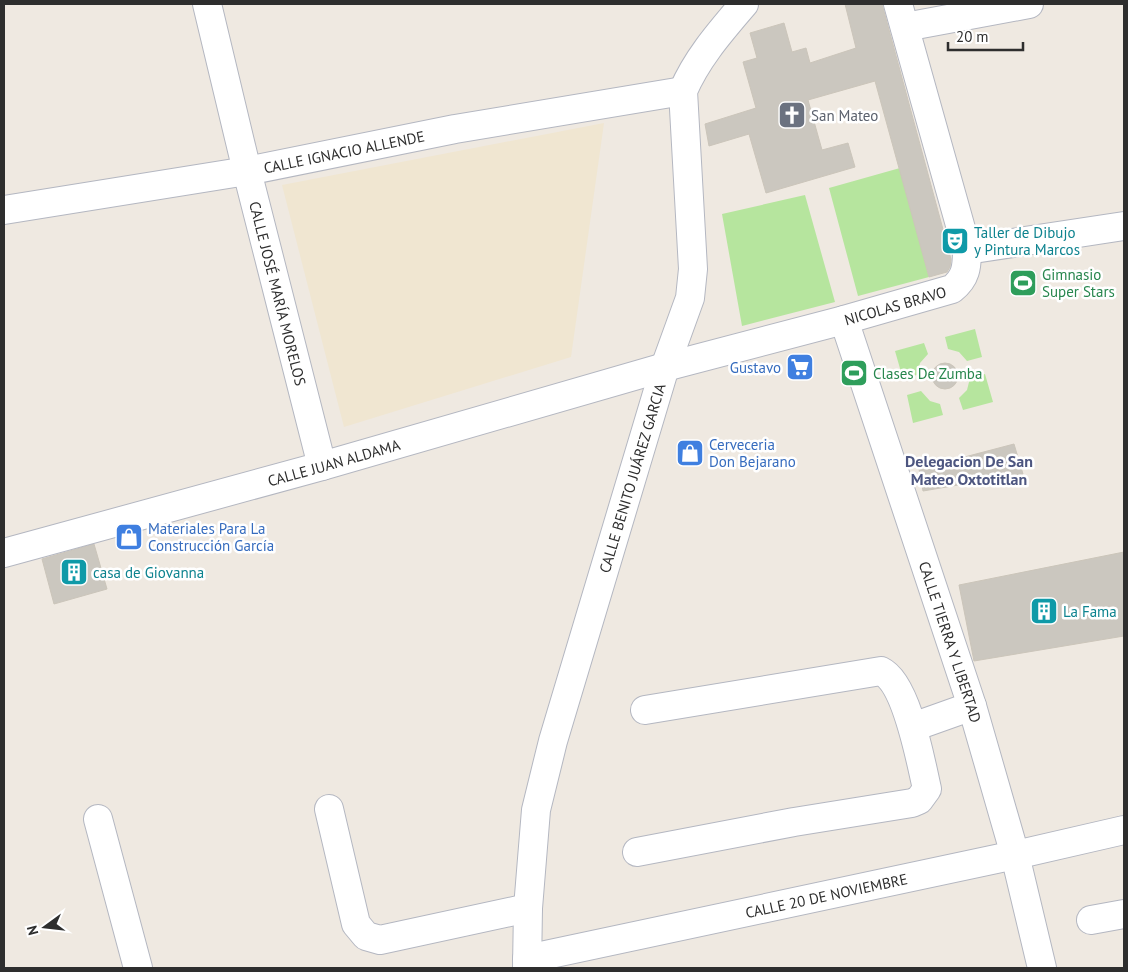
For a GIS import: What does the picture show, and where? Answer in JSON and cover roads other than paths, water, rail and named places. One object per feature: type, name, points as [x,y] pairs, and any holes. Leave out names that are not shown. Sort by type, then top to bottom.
[{"type":"street","name":"CALLE JOSÉ MARÍA MORELOS","points":[[207,4],[247,172],[322,466]]},
{"type":"street","name":"CALLE BENITO JUÁREZ GARCIA","points":[[527,964],[528,908],[538,801],[553,741],[665,367],[690,298],[694,270],[683,91],[690,74],[708,48],[744,4]]},
{"type":"street","points":[[901,15],[1029,4]]},
{"type":"street","name":"NICOLAS BRAVO","points":[[665,367],[844,320],[952,289],[960,283],[967,269],[967,250],[901,15]]},
{"type":"street","name":"CALLE IGNACIO ALLENDE","points":[[4,210],[247,172],[455,129],[683,91]]},
{"type":"street","points":[[967,250],[1124,226]]},
{"type":"street","name":"CALLE TIERRA Y LIBERTAD","points":[[844,320],[972,706],[1015,855],[1042,968]]},
{"type":"street","name":"CALLE JUAN ALDAMA","points":[[4,553],[322,466],[665,367]]},
{"type":"street","points":[[637,852],[794,822],[912,803],[919,800],[927,789],[913,727],[895,684],[886,673],[881,671],[645,710]]},
{"type":"street","points":[[913,727],[972,706]]},
{"type":"street","points":[[329,808],[356,924],[366,936],[380,940],[528,908]]},
{"type":"street","points":[[98,819],[138,968]]},
{"type":"street","name":"CALLE 20 DE NOVIEMBRE","points":[[527,964],[1124,830]]},
{"type":"street","points":[[1091,920],[1124,914]]},
{"type":"place","name":"San Mateo","points":[[792,115]]},
{"type":"place","name":"Taller de Dibujo y Pintura Marcos","points":[[955,241]]},
{"type":"place","name":"Gimnasio Super Stars","points":[[1023,283]]},
{"type":"place","name":"Gustavo","points":[[800,367]]},
{"type":"place","name":"Clases De Zumba","points":[[854,373]]},
{"type":"place","name":"Cerveceria Don Bejarano","points":[[690,453]]},
{"type":"place","name":"Materiales Para La Construcción García","points":[[129,537]]},
{"type":"place","name":"casa de Giovanna","points":[[74,572]]},
{"type":"place","name":"La Fama","points":[[1044,611]]},
{"type":"district","name":"Delegacion De San Mateo Oxtotitlan","points":[[969,470]]}]
